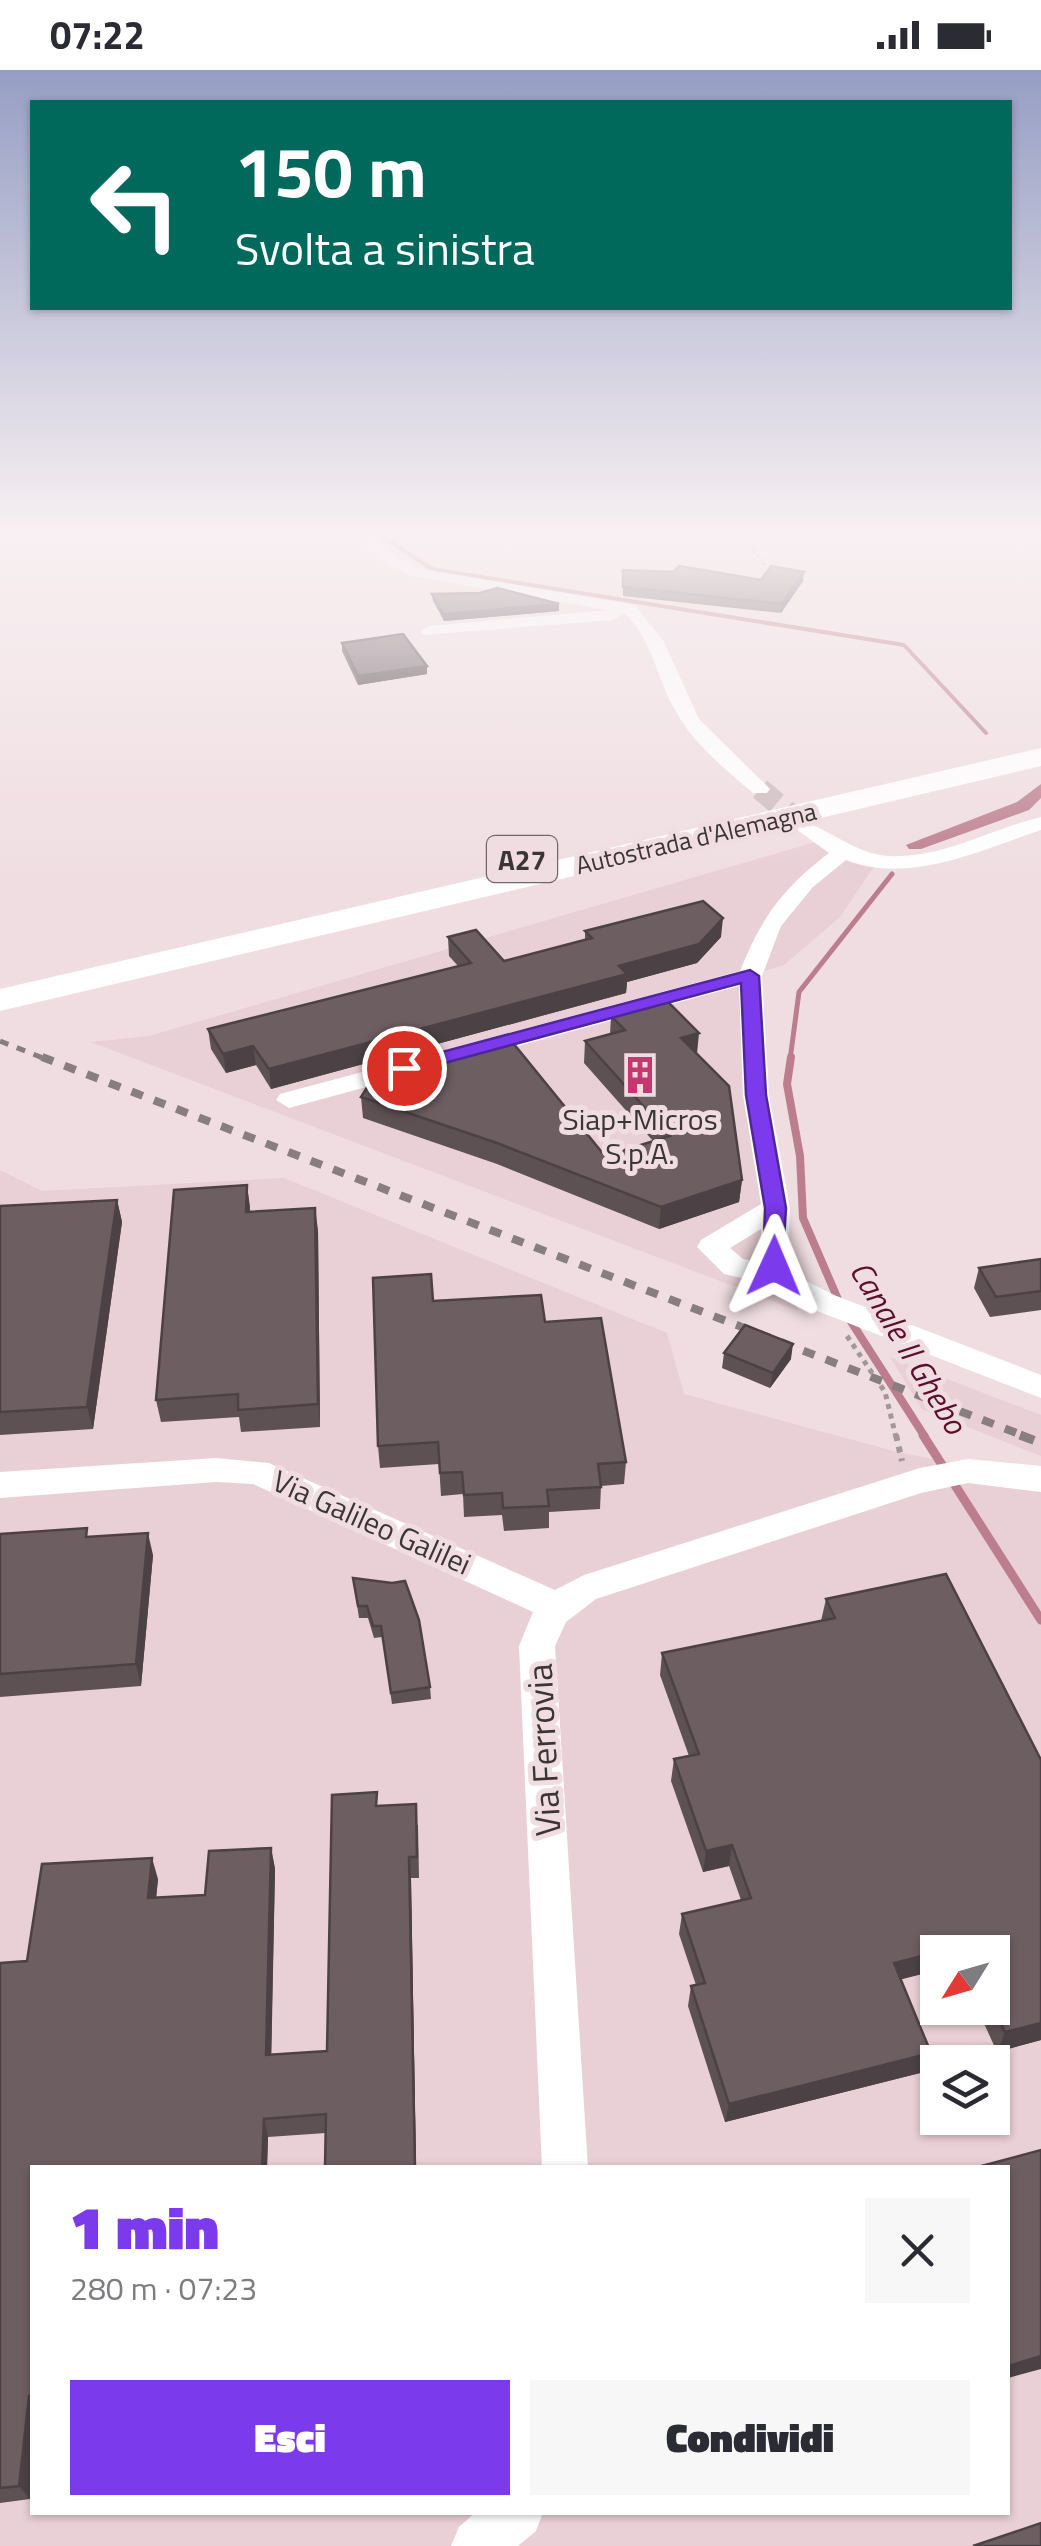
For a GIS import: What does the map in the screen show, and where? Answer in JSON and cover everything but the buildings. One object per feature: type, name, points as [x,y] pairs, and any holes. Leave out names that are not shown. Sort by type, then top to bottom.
[{"type":"highway","name":"Autostrada d'Alemagna","points":[[1,985],[1041,740]]},
{"type":"highway","name":"Autostrada d'Alemagna","points":[[1,985],[37,992],[1041,758]]},
{"type":"street","points":[[658,651],[685,711],[712,746],[760,788]]},
{"type":"street","points":[[802,825],[841,854],[875,865],[923,862],[1041,823]]},
{"type":"street","points":[[767,1274],[774,1266],[776,1208],[756,1095],[750,976],[770,925],[804,882],[841,854]]},
{"type":"street","points":[[289,1100],[750,976]]},
{"type":"street","points":[[776,1208],[711,1247],[734,1267],[767,1274],[822,1301],[1041,1387]]},
{"type":"street","name":"Via Galileo Galilei","points":[[0,1485],[216,1470],[257,1472],[430,1546],[556,1606]]},
{"type":"street","points":[[556,1606],[584,1589],[638,1569],[942,1476],[1041,1479]]},
{"type":"street","name":"Via Ferrovia","points":[[556,1606],[542,1624],[537,1646],[565,2165]]},
{"type":"street","points":[[478,2546],[514,2515]]},
{"type":"path","points":[[856,1347],[885,1392],[903,1462],[942,1476]]},
{"type":"shaded area","points":[[819,841],[875,865],[840,917],[784,965],[750,976],[774,1276],[799,1311],[91,1042],[149,1036]]},
{"type":"shaded area","points":[[0,1170],[42,1191],[284,1178],[667,1333],[684,1394],[897,1452],[1041,1480],[1041,2546],[0,2546]]},
{"type":"shaded area","points":[[890,1357],[1041,1415],[1041,1456],[922,1409]]},
{"type":"waterway","name":"Canale Il Ghebo","points":[[909,651],[986,733]]},
{"type":"waterway","name":"Canale Il Ghebo","points":[[915,845],[1023,806],[1041,789]]},
{"type":"waterway","name":"Canale Il Ghebo","points":[[790,1060],[799,992],[892,874]]},
{"type":"waterway","name":"Canale Il Ghebo","points":[[791,1057],[787,1084],[800,1156],[803,1218],[840,1304]]},
{"type":"waterway","name":"Canale Il Ghebo","points":[[850,1320],[925,1437]]},
{"type":"waterway","name":"Canale Il Ghebo","points":[[923,1435],[1041,1620]]},
{"type":"tunnel","points":[[760,789],[803,825]]},
{"type":"railway","points":[[0,1041],[48,1060]]},
{"type":"railway","points":[[42,1057],[1027,1437]]},
{"type":"railway","points":[[1020,1435],[1041,1443]]},
{"type":"place","name":"Siap+Micros S.p.A.","points":[[640,1075]]},
{"type":"route","points":[[404,1068],[750,976],[756,1095],[776,1208],[774,1266]]}]
